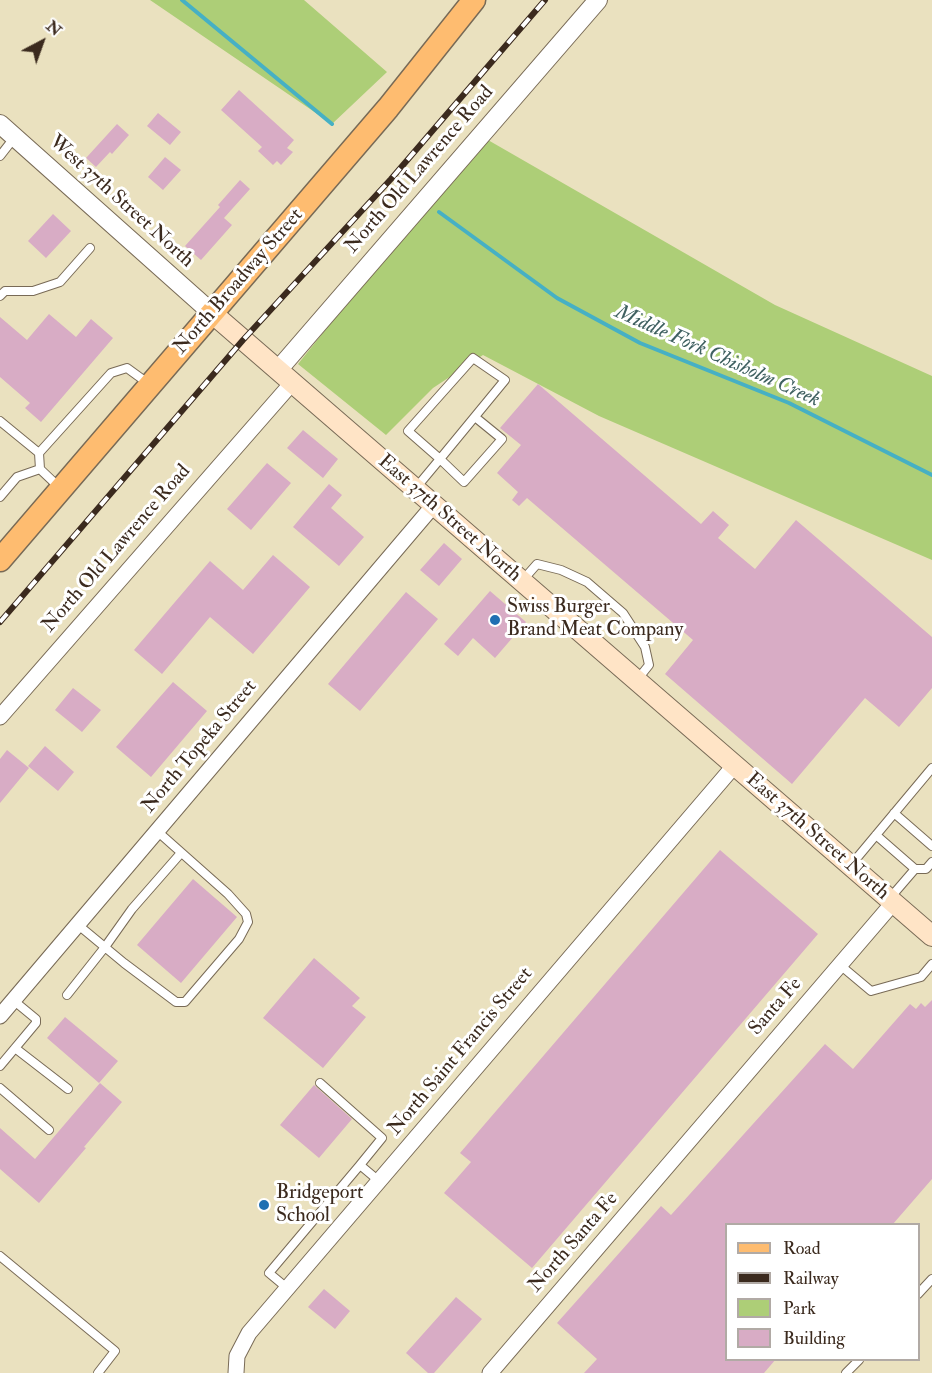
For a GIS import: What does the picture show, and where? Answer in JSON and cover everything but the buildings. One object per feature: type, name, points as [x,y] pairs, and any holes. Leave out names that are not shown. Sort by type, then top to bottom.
[{"type":"main road","name":"North Broadway Street","points":[[0,560],[388,108],[474,0]]},
{"type":"main road","name":"East 37th Street North","points":[[212,313],[932,936]]},
{"type":"street","name":"North Old Lawrence Road","points":[[278,370],[598,0]]},
{"type":"street","name":"West 37th Street North","points":[[0,124],[212,313]]},
{"type":"street","name":"North Old Lawrence Road","points":[[0,717],[292,384]]},
{"type":"street","name":"North Topeka Street","points":[[0,1016],[433,506]]},
{"type":"street","name":"North Saint Francis Street","points":[[236,1373],[237,1356],[242,1343],[287,1288],[734,766]]},
{"type":"street","name":"Santa Fe","points":[[690,1139],[840,965],[891,901]]},
{"type":"street","name":"North Santa Fe","points":[[490,1373],[690,1139]]},
{"type":"lane","points":[[0,156],[15,137]]},
{"type":"lane","points":[[0,296],[5,291],[33,291],[60,282],[90,248]]},
{"type":"lane","points":[[414,490],[440,459],[475,417],[505,380],[473,358],[408,431],[440,459],[464,482],[502,439],[475,417]]},
{"type":"lane","points":[[61,489],[40,469],[39,453],[111,373],[127,368],[151,385]]},
{"type":"lane","points":[[0,421],[39,453]]},
{"type":"lane","points":[[0,497],[17,477],[40,469]]},
{"type":"lane","points":[[522,582],[537,564],[561,570],[587,582],[623,613],[645,647],[649,665],[636,681]]},
{"type":"lane","points":[[850,866],[932,768]]},
{"type":"lane","points":[[894,813],[932,846]]},
{"type":"lane","points":[[77,924],[176,1002],[185,1002],[239,939],[248,922],[246,914],[228,894],[157,831]]},
{"type":"lane","points":[[876,835],[915,869],[926,868],[932,862]]},
{"type":"lane","points":[[66,995],[132,909],[182,853]]},
{"type":"lane","points":[[891,901],[915,869]]},
{"type":"lane","points":[[840,965],[871,991],[921,977],[932,964]]},
{"type":"lane","points":[[0,1066],[36,1020],[13,1000]]},
{"type":"lane","points":[[15,1048],[68,1089]]},
{"type":"lane","points":[[287,1288],[269,1273],[382,1138],[320,1083]]},
{"type":"lane","points":[[0,1088],[49,1130]]},
{"type":"lane","points":[[360,1164],[379,1181]]},
{"type":"lane","points":[[0,1256],[115,1351],[98,1373]]},
{"type":"lane","points":[[920,1292],[932,1279]]},
{"type":"lane","points":[[846,1373],[857,1361]]},
{"type":"green space","points":[[150,0],[304,0],[387,72],[332,124]]},
{"type":"green space","points":[[481,136],[775,305],[932,376],[932,560],[599,416],[483,355],[433,388],[386,435],[298,364]]},
{"type":"waterway","name":"Middle Fork Chisholm Creek","points":[[182,0],[332,124]]},
{"type":"waterway","name":"Middle Fork Chisholm Creek","points":[[439,212],[557,298],[640,343],[789,403],[932,475]]},
{"type":"railway","points":[[0,622],[243,340],[391,179],[545,0]]},
{"type":"place","name":"Swiss Burger Brand Meat Company","points":[[495,620]]},
{"type":"place","name":"Bridgeport School","points":[[264,1205]]}]
